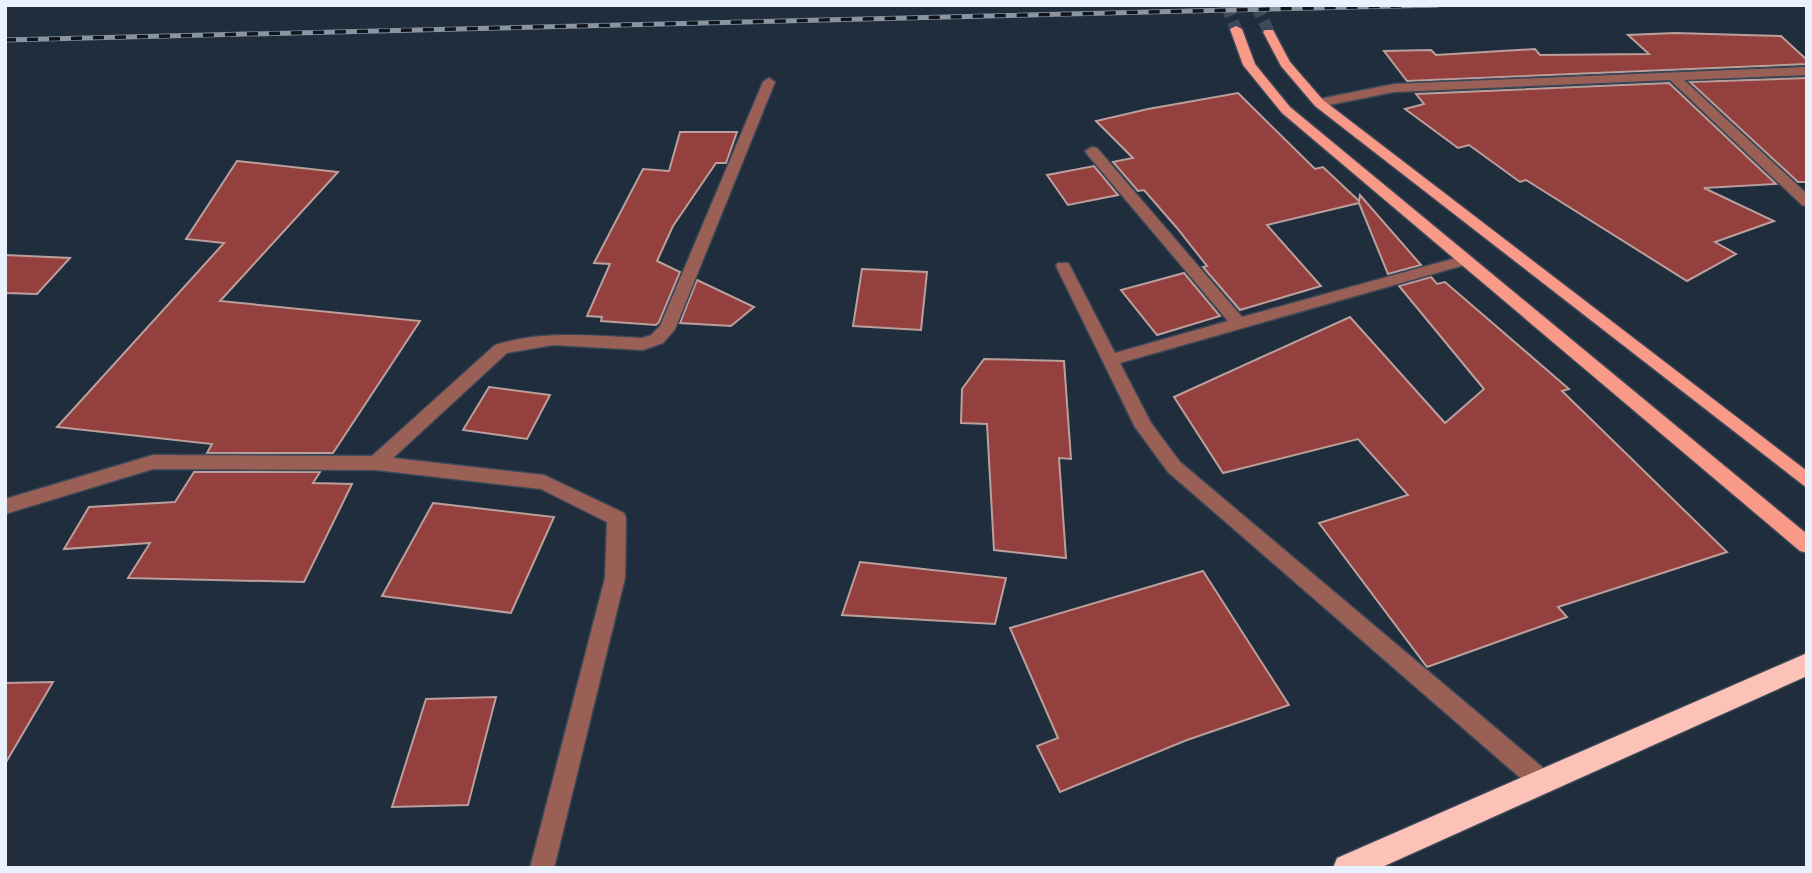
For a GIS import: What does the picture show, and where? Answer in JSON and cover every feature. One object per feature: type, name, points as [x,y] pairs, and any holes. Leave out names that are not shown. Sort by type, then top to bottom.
[{"type":"highway","points":[[1347,868],[1540,780],[1807,664]]},
{"type":"main road","points":[[1236,29],[1249,65],[1286,110],[1463,261],[1807,545]]},
{"type":"main road","points":[[1269,32],[1285,63],[1319,103],[1807,481]]},
{"type":"street","points":[[1319,103],[1394,88],[1807,71]]},
{"type":"street","points":[[1673,76],[1807,202]]},
{"type":"street","points":[[376,463],[501,349],[534,341],[643,344],[657,339],[667,329],[769,82]]},
{"type":"street","points":[[1092,150],[1240,325]]},
{"type":"street","points":[[1110,360],[1463,261]]},
{"type":"street","points":[[1063,266],[1144,427],[1174,467],[1540,780]]},
{"type":"street","points":[[5,507],[153,462],[376,463],[544,482],[617,518],[615,578],[542,868]]},
{"type":"building","points":[[1675,33],[1781,36],[1807,60],[1807,64],[1407,81],[1384,51],[1431,50],[1436,55],[1535,49],[1540,55],[1649,54],[1628,35]]},
{"type":"building","points":[[1807,78],[1807,182],[1798,182],[1690,82]]},
{"type":"building","points":[[1669,83],[1776,184],[1704,188],[1774,221],[1715,242],[1736,254],[1687,281],[1526,180],[1520,182],[1469,145],[1458,148],[1405,109],[1424,104],[1416,94]]},
{"type":"building","points":[[1238,93],[1315,169],[1323,167],[1359,201],[1360,195],[1421,265],[1388,274],[1359,203],[1267,225],[1321,286],[1240,310],[1203,267],[1207,266],[1177,228],[1144,190],[1138,191],[1113,162],[1133,158],[1096,121]]},
{"type":"building","points":[[680,132],[737,132],[726,163],[716,163],[673,226],[657,261],[680,272],[659,322],[656,325],[601,321],[602,317],[587,316],[610,264],[594,263],[643,169],[669,171]]},
{"type":"building","points":[[237,161],[338,172],[220,301],[420,321],[333,453],[207,453],[212,444],[57,427],[224,243],[186,239]]},
{"type":"building","points":[[1094,166],[1118,195],[1068,205],[1047,175]]},
{"type":"building","points":[[5,255],[70,258],[37,294],[5,293]]},
{"type":"building","points":[[862,269],[927,272],[921,330],[853,326]]},
{"type":"building","points":[[1184,273],[1220,316],[1157,335],[1121,290]]},
{"type":"building","points":[[1431,277],[1437,284],[1445,282],[1569,389],[1562,391],[1727,552],[1558,607],[1567,617],[1427,667],[1319,523],[1408,495],[1358,439],[1223,473],[1174,397],[1350,317],[1445,423],[1484,389],[1399,286]]},
{"type":"building","points":[[697,280],[754,307],[731,326],[680,323]]},
{"type":"building","points":[[984,359],[1064,361],[1071,459],[1059,458],[1066,558],[994,550],[987,424],[961,423],[962,389]]},
{"type":"building","points":[[489,387],[550,395],[527,439],[463,430]]},
{"type":"building","points":[[194,472],[320,472],[313,483],[352,484],[304,582],[128,578],[150,543],[64,549],[89,507],[175,502]]},
{"type":"building","points":[[433,503],[554,517],[511,613],[382,596]]},
{"type":"building","points":[[860,562],[1006,578],[995,624],[842,615]]},
{"type":"building","points":[[1203,571],[1289,705],[1187,740],[1060,792],[1037,746],[1058,738],[1010,628]]},
{"type":"building","points":[[53,682],[5,764],[5,683]]},
{"type":"building","points":[[496,697],[468,805],[392,807],[426,699]]},
{"type":"tunnel","points":[[1226,5],[1236,29]]},
{"type":"tunnel","points":[[1256,5],[1269,32]]},
{"type":"railway","points":[[5,40],[1438,5]]}]
